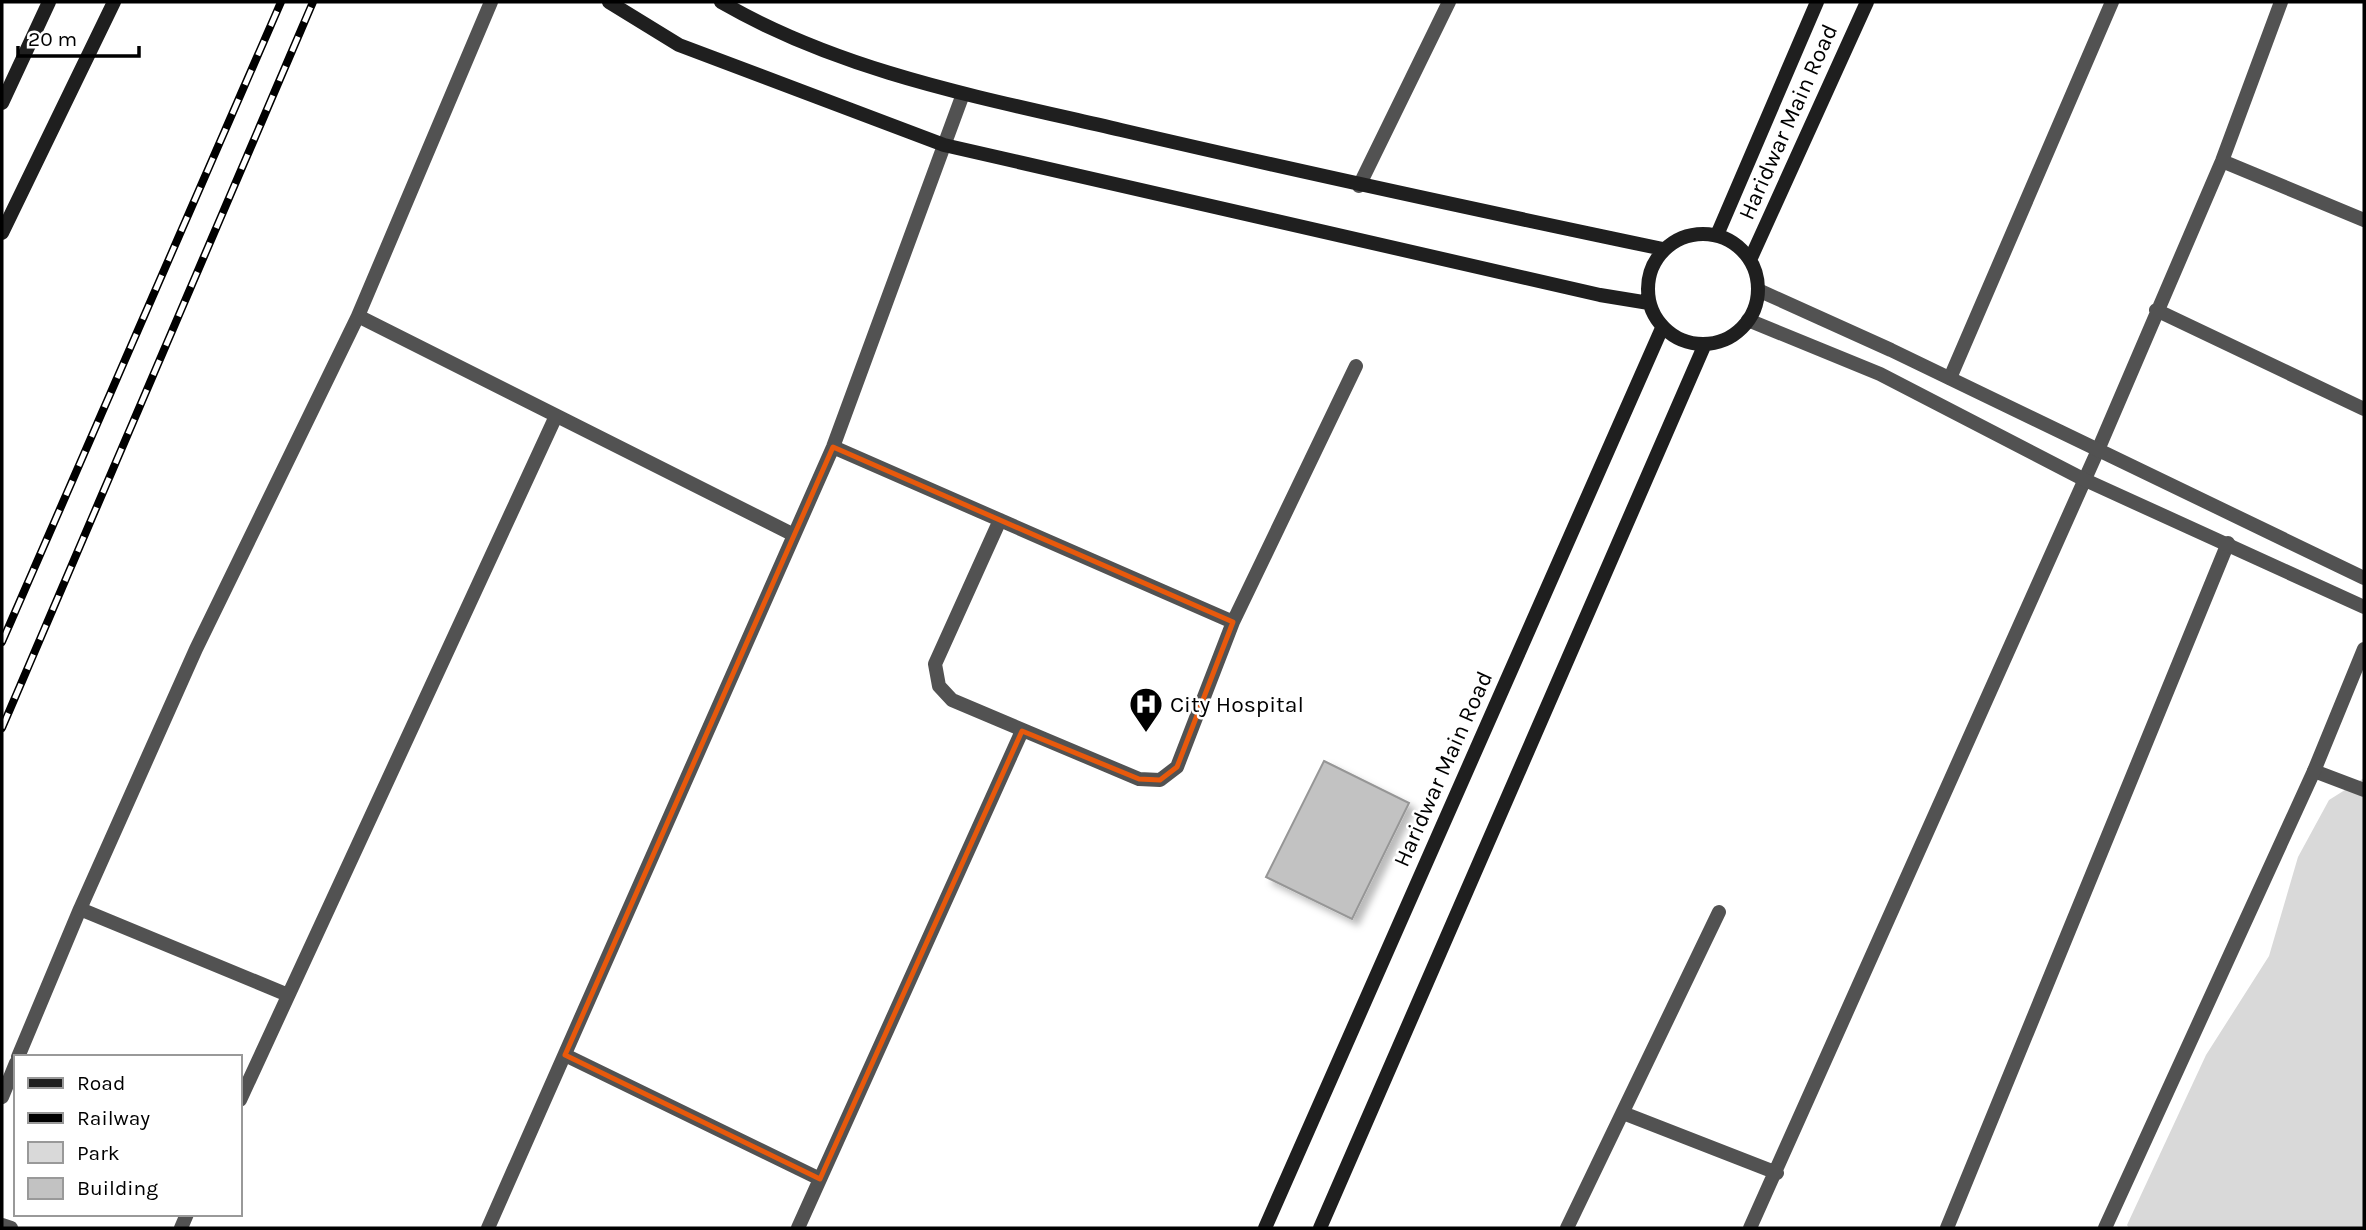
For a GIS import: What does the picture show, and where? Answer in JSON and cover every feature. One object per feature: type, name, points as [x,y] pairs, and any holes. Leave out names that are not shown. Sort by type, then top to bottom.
[{"type":"main road","points":[[2,103],[49,2]]},
{"type":"main road","points":[[2,233],[114,2]]},
{"type":"main road","points":[[609,2],[679,46],[944,145],[1586,292],[1648,303]]},
{"type":"main road","points":[[720,2],[813,48],[906,79],[1359,186],[1663,249],[1648,274],[1648,303],[1662,328],[1682,340],[1705,344],[1722,340],[1737,332],[1748,320],[1758,290],[1750,260]]},
{"type":"main road","name":"Haridwar Main Road","points":[[1717,235],[1817,2]]},
{"type":"main road","name":"Haridwar Main Road","points":[[1663,249],[1688,235],[1717,235],[1736,244],[1750,260],[1867,2]]},
{"type":"main road","name":"Haridwar Main Road","points":[[1265,1228],[1662,328]]},
{"type":"main road","points":[[1320,1228],[1705,344]]},
{"type":"street","points":[[19,1055],[80,909],[197,649],[358,316],[491,2]]},
{"type":"street","points":[[1359,186],[1449,2]]},
{"type":"street","points":[[1950,378],[2112,2]]},
{"type":"street","points":[[1750,1228],[1777,1173],[2098,450],[2222,161],[2281,2]]},
{"type":"street","points":[[488,1228],[833,447],[963,93]]},
{"type":"street","points":[[2222,161],[2364,220]]},
{"type":"street","points":[[1758,290],[1950,378],[2364,578]]},
{"type":"street","points":[[2156,310],[2364,408]]},
{"type":"street","points":[[358,316],[794,535]]},
{"type":"street","points":[[1748,320],[1880,374],[2083,479],[2364,607]]},
{"type":"street","points":[[1000,520],[935,664],[939,686],[952,700],[1022,731],[1139,779],[1160,780],[1177,767],[1233,621],[1356,366]]},
{"type":"street","points":[[242,1096],[556,416]]},
{"type":"street","points":[[833,447],[1233,621]]},
{"type":"street","points":[[1947,1228],[2228,543]]},
{"type":"street","points":[[2105,1228],[2314,771],[2364,649]]},
{"type":"street","points":[[798,1228],[1022,731]]},
{"type":"street","points":[[2314,771],[2364,790]]},
{"type":"street","points":[[80,909],[288,995]]},
{"type":"street","points":[[1567,1228],[1719,912]]},
{"type":"street","points":[[565,1055],[820,1179]]},
{"type":"street","points":[[2,1097],[14,1068]]},
{"type":"street","points":[[1623,1113],[1777,1173]]},
{"type":"street","points":[[2,1225],[11,1228]]},
{"type":"highlighted area","points":[[833,447],[1233,622],[1177,767],[1160,780],[1139,779],[1022,731],[820,1179],[565,1055]]},
{"type":"green space","points":[[2364,778],[2364,1228],[2129,1228],[2127,1225],[2206,1055],[2269,956],[2298,857],[2329,800]]},
{"type":"building","points":[[1324,761],[1409,803],[1352,919],[1266,877]]},
{"type":"railway","points":[[2,642],[281,2]]},
{"type":"railway","points":[[2,728],[313,2]]},
{"type":"place","name":"City Hospital","points":[[1146,734]]}]
